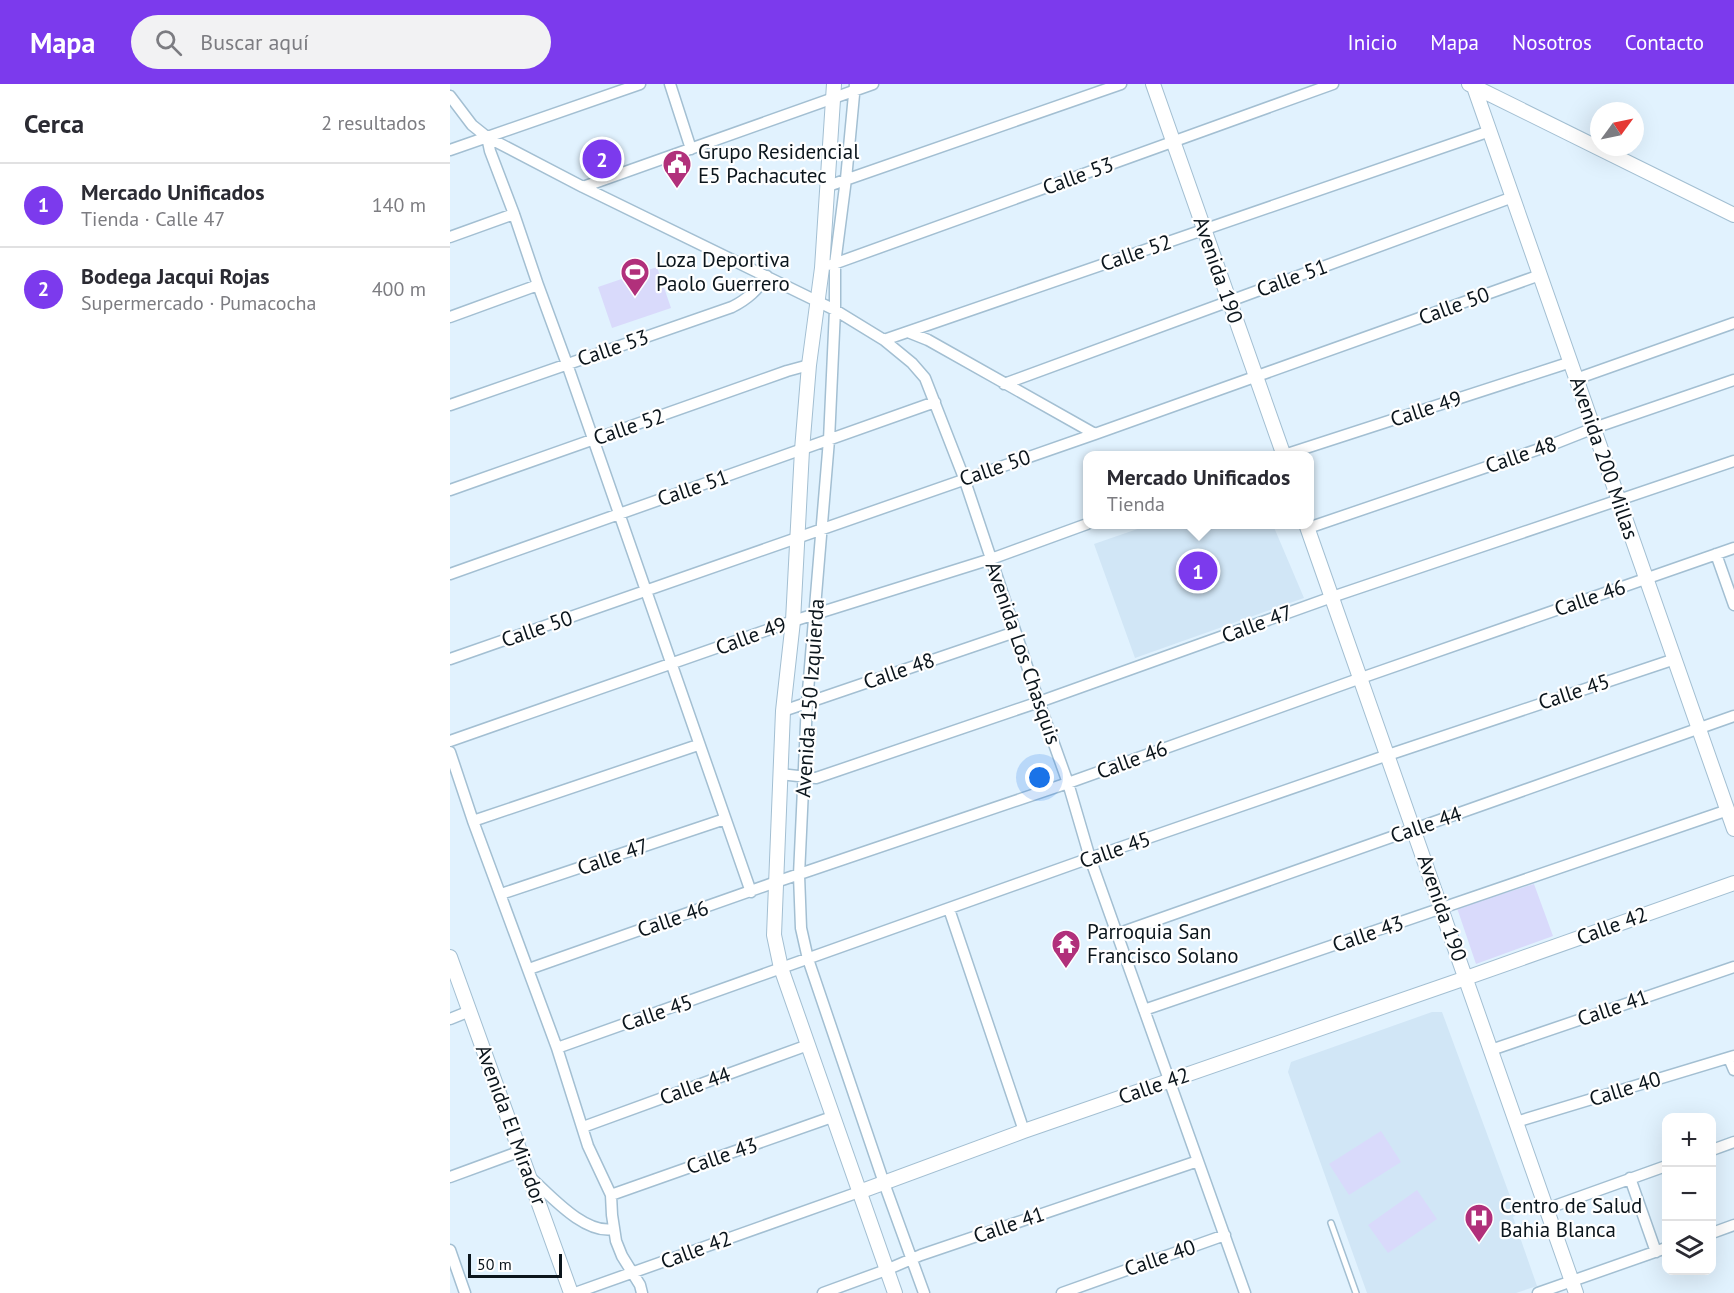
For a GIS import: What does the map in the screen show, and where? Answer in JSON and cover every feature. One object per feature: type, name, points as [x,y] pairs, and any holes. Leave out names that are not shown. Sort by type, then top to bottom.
[{"type":"street","points":[[450,150],[640,84]]},
{"type":"street","points":[[670,84],[690,149]]},
{"type":"street","points":[[583,187],[690,149],[832,88],[873,84]]},
{"type":"street","points":[[828,186],[1121,84]]},
{"type":"street","name":"Avenida 190","points":[[1153,84],[1282,451]]},
{"type":"street","name":"Calle 53","points":[[828,266],[1333,84]]},
{"type":"street","points":[[1472,85],[1734,214]]},
{"type":"street","name":"Avenida 200 Millas","points":[[1472,85],[1734,829]]},
{"type":"street","name":"Avenida 150 Izquierda","points":[[855,87],[846,179],[828,266],[818,301],[809,365],[793,621],[783,711],[774,935],[781,969],[895,1293]]},
{"type":"street","name":"Avenida 150 Izquierda","points":[[832,88],[828,266],[835,310],[823,529],[807,703],[799,874],[801,928],[808,959],[924,1293]]},
{"type":"street","points":[[450,96],[472,125],[487,137],[751,892]]},
{"type":"street","name":"Calle 52","points":[[884,340],[1490,132]]},
{"type":"street","name":"Avenida Los Chasquis","points":[[487,137],[583,187],[835,310],[884,340],[912,363],[925,378],[964,478],[1068,783],[1090,858],[1245,1293]]},
{"type":"street","name":"Calle 51","points":[[1004,384],[1513,197]]},
{"type":"street","points":[[450,237],[514,214]]},
{"type":"street","name":"Calle 50","points":[[450,658],[1095,434],[1540,275]]},
{"type":"street","name":"Calle 53","points":[[450,405],[732,307],[756,291],[767,276]]},
{"type":"street","points":[[450,317],[538,285]]},
{"type":"street","points":[[1576,379],[1734,323]]},
{"type":"street","points":[[908,332],[928,340],[1095,434]]},
{"type":"street","name":"Calle 49","points":[[1295,451],[1571,362]]},
{"type":"street","name":"Calle 52","points":[[450,490],[809,365]]},
{"type":"street","name":"Calle 48","points":[[1314,524],[1551,445],[1734,380]]},
{"type":"street","name":"Calle 51","points":[[450,574],[935,402]]},
{"type":"street","name":"Calle 47","points":[[780,774],[816,778],[1039,702],[1332,597],[1734,461]]},
{"type":"street","name":"Calle 49","points":[[450,741],[793,621],[991,559],[1083,527]]},
{"type":"street","name":"Avenida 190","points":[[1308,529],[1574,1287]]},
{"type":"street","name":"Calle 46","points":[[529,969],[1068,783],[1734,548]]},
{"type":"street","points":[[1716,554],[1734,605]]},
{"type":"street","name":"Calle 48","points":[[783,711],[1015,632]]},
{"type":"street","name":"Calle 45","points":[[557,1048],[1090,858],[1674,659]]},
{"type":"street","name":"Calle 44","points":[[1117,934],[1734,716]]},
{"type":"street","points":[[473,821],[698,745]]},
{"type":"street","points":[[450,752],[473,821],[557,1048],[588,1146],[611,1195],[616,1241],[642,1293]]},
{"type":"street","name":"Calle 43","points":[[1144,1010],[1728,810]]},
{"type":"street","name":"Calle 47","points":[[501,894],[725,819]]},
{"type":"street","name":"Calle 42","points":[[573,1293],[1024,1131],[1734,883]]},
{"type":"street","points":[[949,909],[1024,1131]]},
{"type":"street","name":"Avenida El Mirador","points":[[450,957],[573,1293]]},
{"type":"street","name":"Calle 41","points":[[1491,1050],[1734,967]]},
{"type":"street","points":[[450,1019],[470,1011]]},
{"type":"street","name":"Calle 44","points":[[583,1127],[808,1045]]},
{"type":"street","points":[[1732,1057],[1734,1070]]},
{"type":"street","name":"Calle 40","points":[[1516,1122],[1732,1057]]},
{"type":"street","name":"Calle 43","points":[[611,1195],[832,1117]]},
{"type":"street","points":[[1716,1149],[1734,1142]]},
{"type":"street","points":[[450,1177],[521,1151]]},
{"type":"street","name":"Calle 41","points":[[823,1293],[912,1259],[1198,1161]]},
{"type":"street","points":[[1546,1209],[1663,1167]]},
{"type":"street","points":[[530,1178],[574,1216],[590,1226],[600,1230],[614,1229]]},
{"type":"street","points":[[1538,1293],[1574,1287],[1661,1250],[1630,1178]]},
{"type":"street","points":[[1716,1232],[1734,1225]]},
{"type":"street","name":"Calle 40","points":[[1062,1293],[1225,1235]]},
{"type":"street","points":[[450,1250],[465,1293]]},
{"type":"lane","points":[[1331,1223],[1356,1293]]},
{"type":"shaded area","name":"Loza Deportiva Paolo Guerrero","points":[[657,267],[671,308],[612,328],[598,287]]},
{"type":"shaded area","points":[[1137,529],[1275,529],[1304,598],[1135,658],[1094,544]]},
{"type":"shaded area","points":[[1534,884],[1553,936],[1476,964],[1457,908]]},
{"type":"shaded area","points":[[1432,1012],[1442,1012],[1517,1215],[1513,1217],[1537,1286],[1516,1293],[1367,1293],[1288,1072],[1291,1062]]},
{"type":"shaded area","points":[[1381,1131],[1401,1162],[1349,1195],[1329,1164]]},
{"type":"shaded area","points":[[1417,1190],[1437,1219],[1388,1253],[1368,1225]]},
{"type":"place","name":"Bodega Jacqui Rojas","points":[[602,159]]},
{"type":"place","name":"Grupo Residencial E5 Pachacutec","points":[[677,190]]},
{"type":"place","name":"Loza Deportiva Paolo Guerrero","points":[[635,298]]},
{"type":"place","name":"Mercado Unificados","points":[[1198,571]]},
{"type":"place","name":"Parroquia San Francisco Solano","points":[[1066,970]]},
{"type":"place","name":"Centro de Salud Bahia Blanca","points":[[1479,1244]]}]
